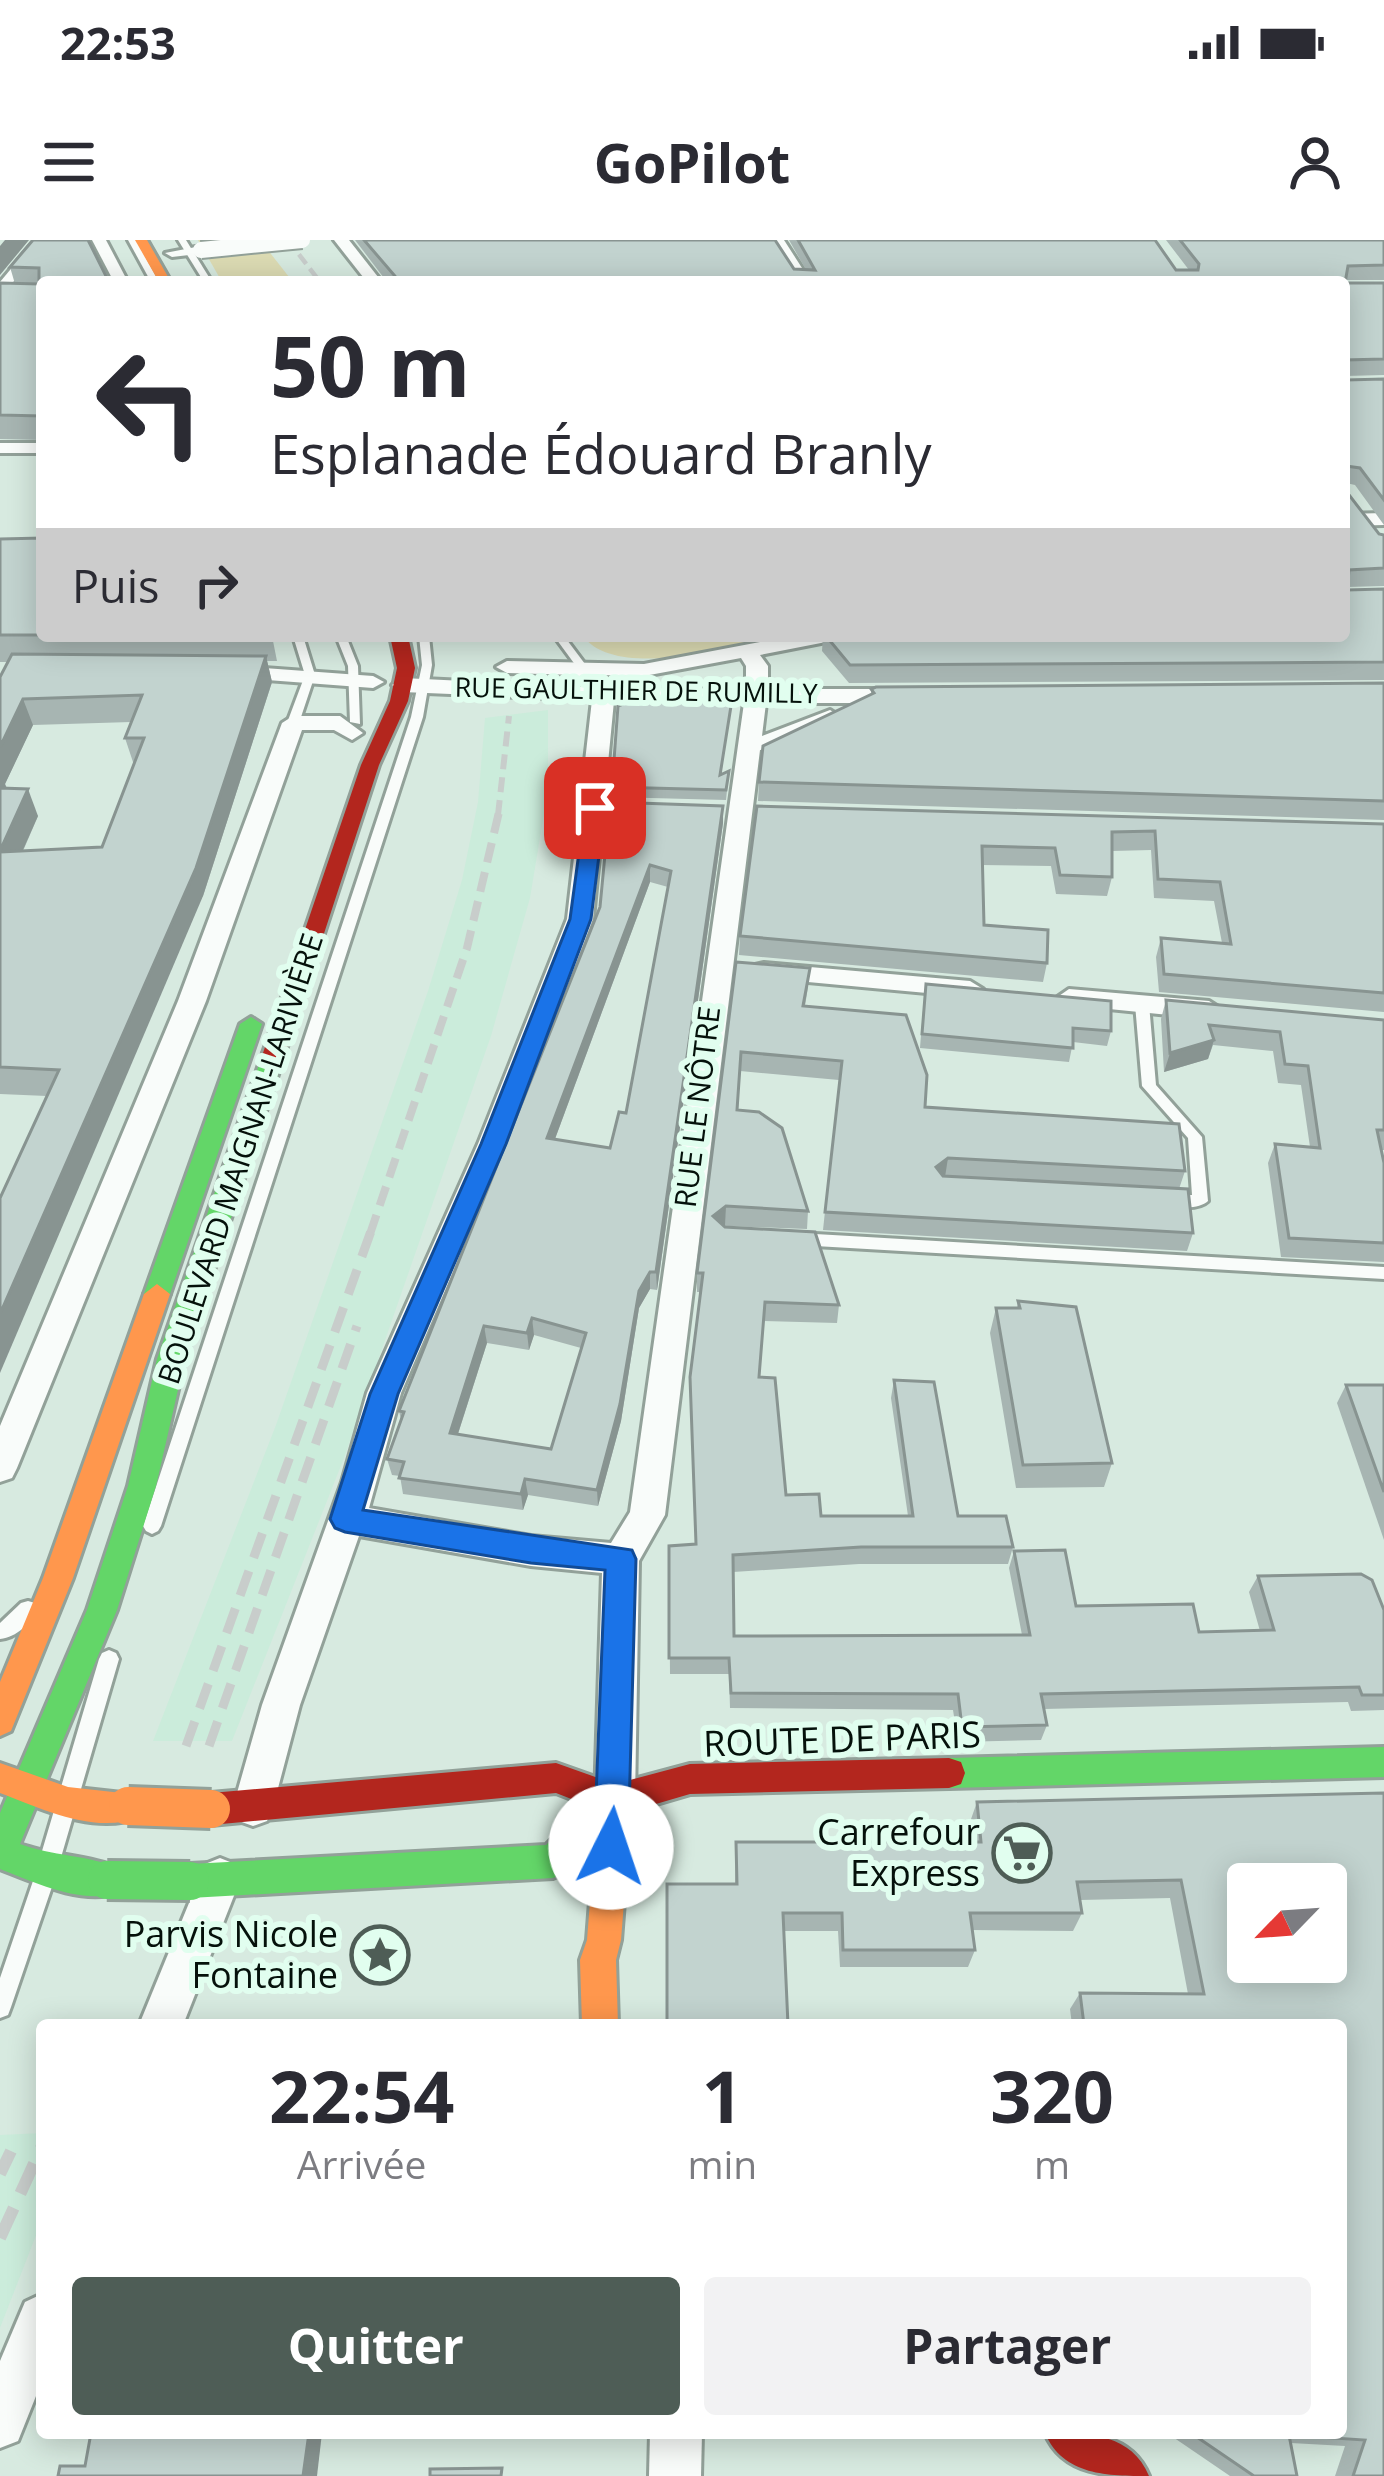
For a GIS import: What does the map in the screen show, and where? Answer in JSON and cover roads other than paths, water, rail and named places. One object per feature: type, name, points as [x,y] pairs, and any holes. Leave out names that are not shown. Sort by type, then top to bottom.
[{"type":"main road","points":[[141,240],[162,276]]},
{"type":"main road","points":[[320,827],[368,676],[368,642]]},
{"type":"main road","points":[[368,676],[416,675],[402,642]]},
{"type":"main road","name":"BOULEVARD MAIGNAN-LARIVIÈRE","points":[[0,1851],[77,1682],[157,1439],[171,1359],[370,765],[416,675]]},
{"type":"main road","name":"BOULEVARD MAIGNAN-LARIVIÈRE","points":[[0,1721],[58,1578],[258,1004]]},
{"type":"main road","name":"ROUTE DE PARIS","points":[[615,1800],[690,1779],[1384,1762]]},
{"type":"main road","points":[[0,1778],[68,1803],[211,1810],[556,1778],[615,1800]]},
{"type":"main road","points":[[0,1851],[44,1870],[107,1880],[205,1880],[553,1861],[615,1800]]},
{"type":"main road","points":[[600,2019],[598,1960],[604,1940],[615,1800]]},
{"type":"street","points":[[99,240],[118,276]]},
{"type":"street","points":[[182,247],[302,240]]},
{"type":"street","points":[[341,240],[370,276]]},
{"type":"street","points":[[777,240],[800,276]]},
{"type":"street","points":[[21,242],[43,241]]},
{"type":"street","points":[[0,295],[43,241]]},
{"type":"street","points":[[0,295],[21,298]]},
{"type":"street","points":[[0,448],[36,448]]},
{"type":"street","points":[[1361,515],[1384,545]]},
{"type":"street","points":[[416,675],[569,650],[644,670],[797,642]]},
{"type":"street","points":[[253,1807],[281,1705],[384,1394],[494,1144],[580,919],[607,808],[602,694],[569,650]]},
{"type":"street","name":"RUE LE NÔTRE","points":[[621,1559],[647,1515],[688,1232],[717,967],[725,812],[747,744],[754,696],[757,666],[748,652]]},
{"type":"street","points":[[202,671],[368,676]]},
{"type":"street","name":"RUE GAULTHIER DE RUMILLY","points":[[416,675],[602,694],[942,695]]},
{"type":"street","name":"RUE GAULTHIER DE RUMILLY","points":[[747,744],[768,743],[856,706],[868,696]]},
{"type":"street","points":[[0,1468],[191,1001],[293,723],[340,723],[354,728]]},
{"type":"street","points":[[725,812],[777,814]]},
{"type":"street","points":[[717,967],[1006,992]]},
{"type":"street","points":[[1052,996],[1230,1012]]},
{"type":"street","points":[[345,1519],[531,1551],[621,1559],[615,1800]]},
{"type":"street","points":[[163,2019],[205,1880]]},
{"type":"street","points":[[0,2423],[36,2334]]},
{"type":"street","points":[[675,2476],[676,2439]]},
{"type":"lane","points":[[132,240],[152,276]]},
{"type":"lane","points":[[182,247],[204,276]]},
{"type":"lane","points":[[293,723],[310,675],[300,642]]},
{"type":"lane","points":[[344,642],[368,676]]},
{"type":"lane","points":[[144,1550],[389,808],[423,642]]},
{"type":"lane","points":[[1142,1004],[1149,1086],[1195,1137],[1200,1202],[1154,1198]]},
{"type":"lane","points":[[773,1238],[1384,1273]]},
{"type":"lane","points":[[0,1631],[8,1630],[58,1578]]},
{"type":"lane","points":[[0,2007],[34,1924],[44,1870],[116,1637]]},
{"type":"railway","points":[[288,240],[315,276]]},
{"type":"railway","points":[[498,815],[509,716]]},
{"type":"railway","points":[[370,1234],[467,948],[499,812]]},
{"type":"railway","points":[[186,1746],[371,1231]]},
{"type":"railway","points":[[209,1746],[357,1326]]},
{"type":"railway","points":[[0,2174],[11,2151]]},
{"type":"railway","points":[[0,2238],[36,2159]]},
{"type":"place","name":"Carrefour Express","points":[[1022,1853]]},
{"type":"place","name":"Parvis Nicole Fontaine","points":[[380,1955]]}]
